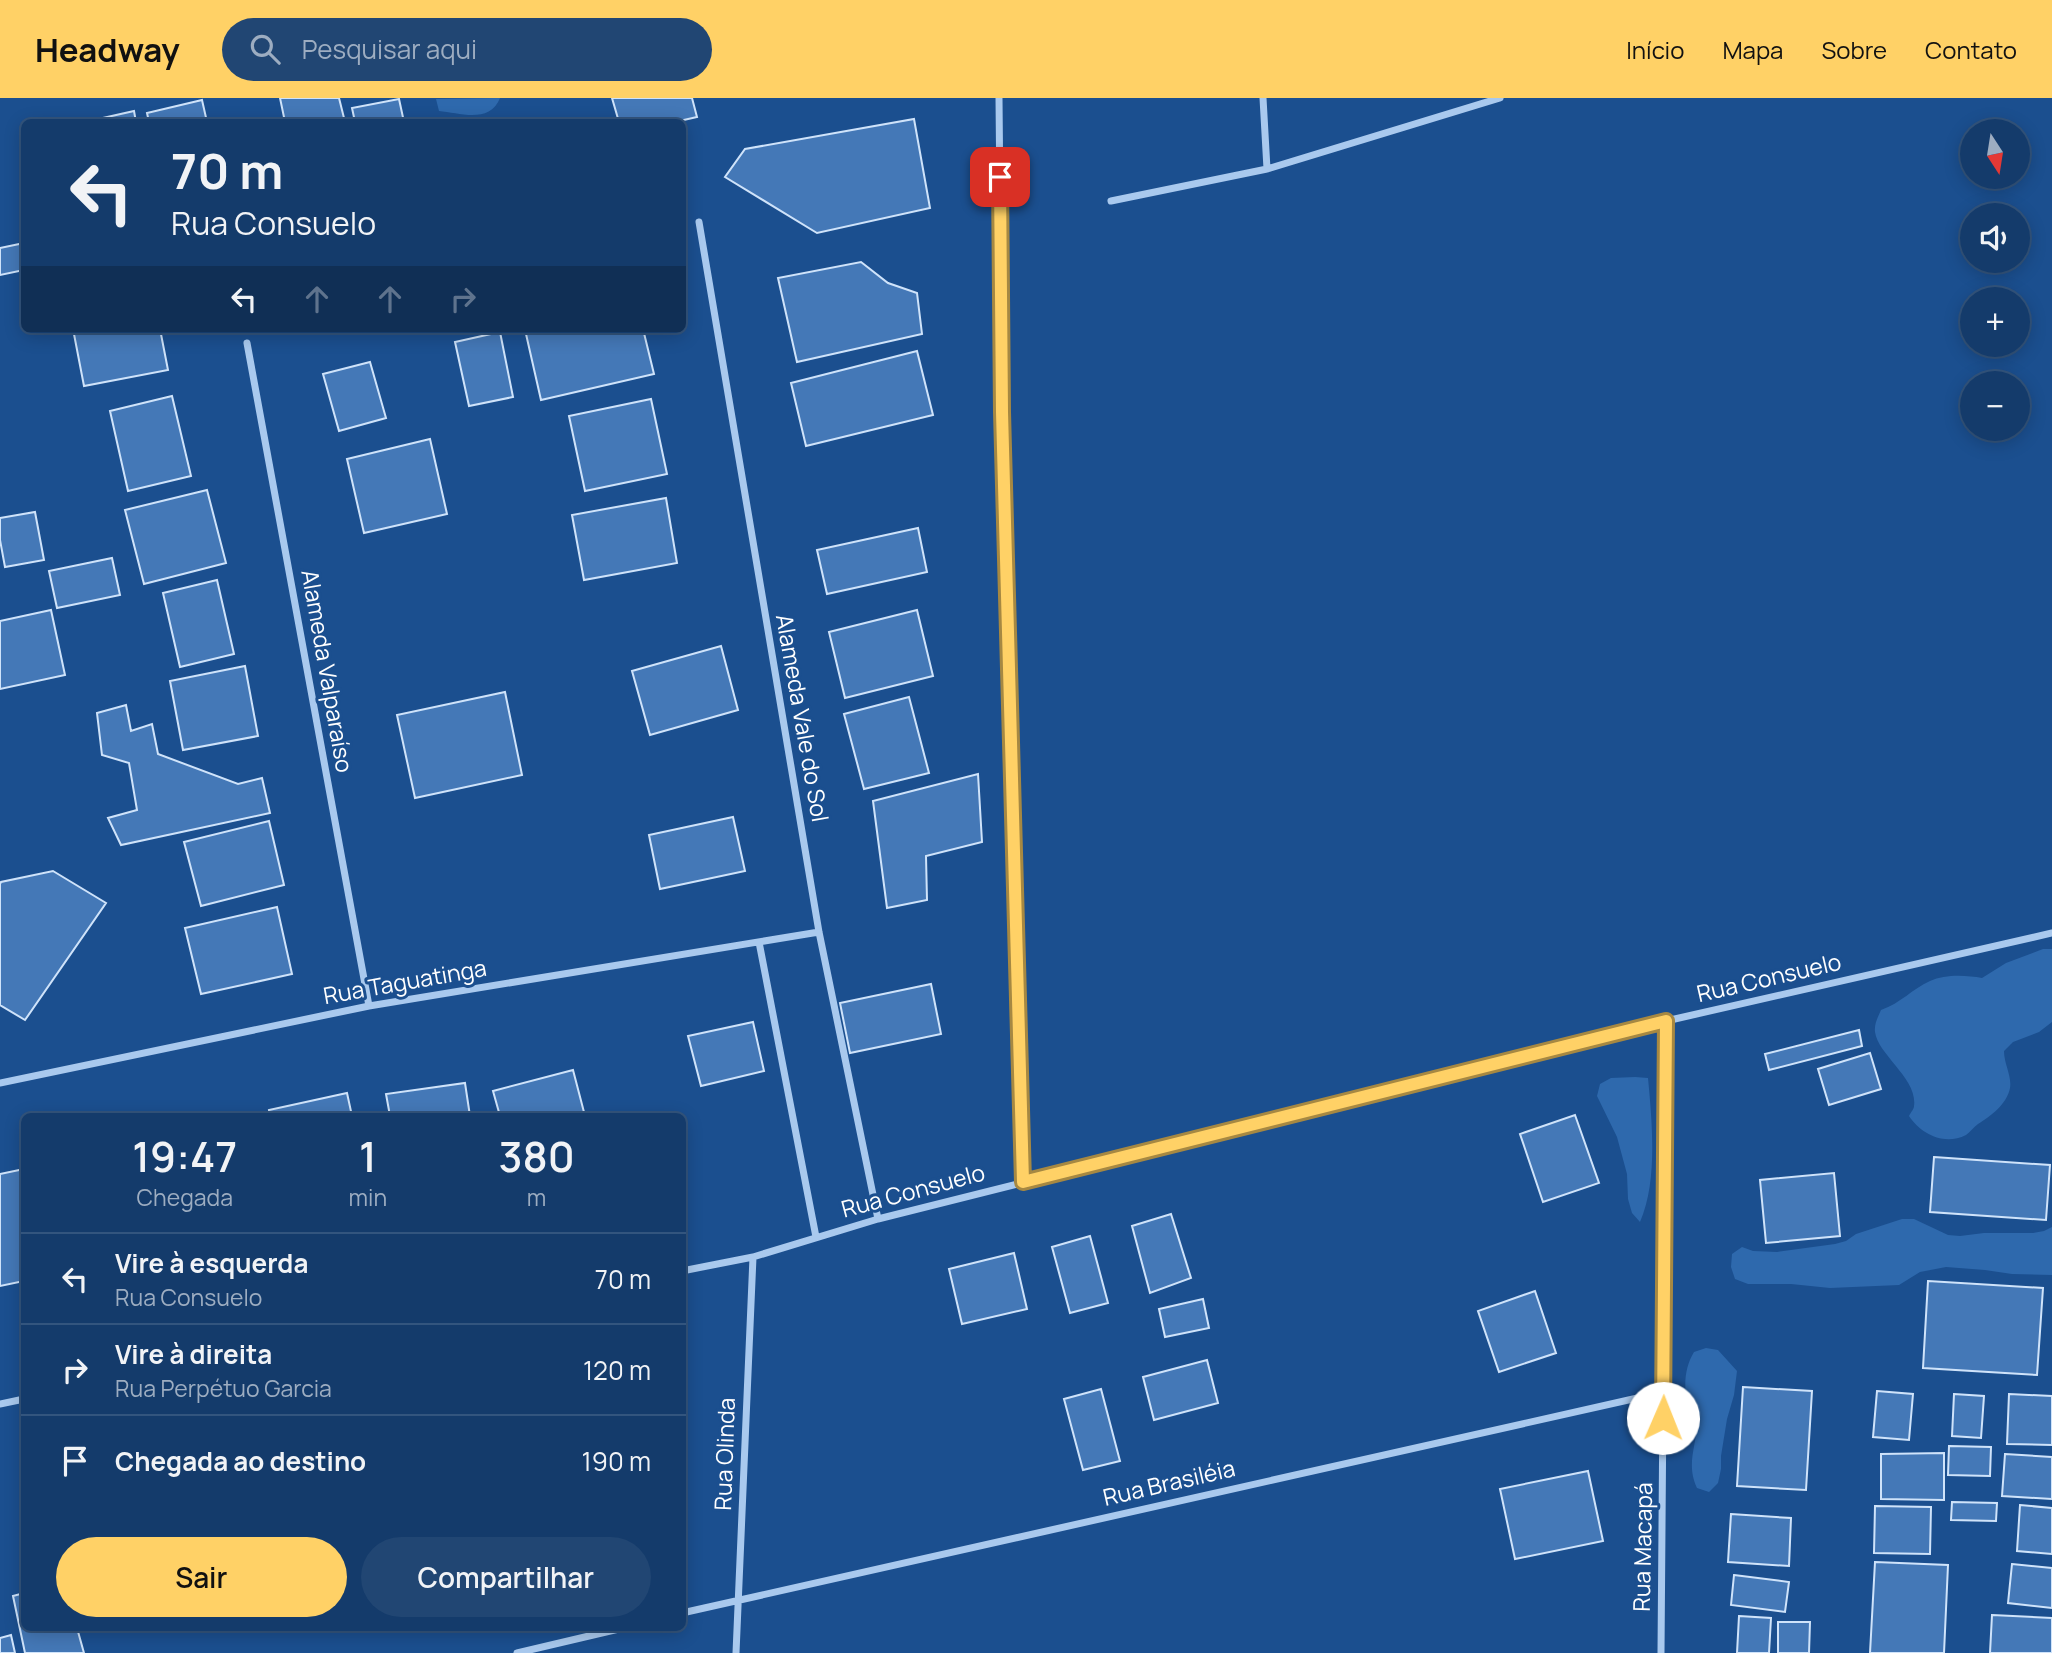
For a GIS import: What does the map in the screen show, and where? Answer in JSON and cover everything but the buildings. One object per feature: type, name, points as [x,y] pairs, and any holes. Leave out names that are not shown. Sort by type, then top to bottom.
[{"type":"street","points":[[999,98],[1002,412],[1023,1182]]},
{"type":"street","points":[[1263,98],[1267,169]]},
{"type":"street","points":[[1111,201],[1267,169],[1500,98]]},
{"type":"street","name":"Alameda Vale do Sol","points":[[699,222],[819,932],[878,1219]]},
{"type":"street","name":"Alameda Valparaíso","points":[[247,343],[369,1006]]},
{"type":"street","name":"Rua Taguatinga","points":[[0,1083],[369,1006],[819,932]]},
{"type":"street","name":"Rua Consuelo","points":[[686,1270],[753,1257],[878,1219],[1666,1021],[2052,933]]},
{"type":"street","points":[[759,942],[816,1237]]},
{"type":"street","name":"Rua Macapá","points":[[1661,1653],[1666,1021]]},
{"type":"street","name":"Rua Olinda","points":[[736,1653],[753,1257]]},
{"type":"street","name":"Rua Brasiléia","points":[[686,1612],[1664,1392]]},
{"type":"street","points":[[0,1404],[21,1400]]},
{"type":"street","points":[[517,1653],[610,1631]]},
{"type":"shaded area","points":[[500,98],[489,111],[474,115],[439,111],[436,99]]},
{"type":"shaded area","points":[[2043,949],[2052,949],[2052,1022],[2039,1032],[2013,1042],[2004,1051],[2010,1083],[2006,1099],[1966,1135],[1941,1139],[1927,1133],[1909,1116],[1914,1106],[1910,1086],[1878,1041],[1875,1026],[1881,1010],[1936,979],[1956,976],[1982,978],[2006,963]]},
{"type":"shaded area","points":[[1611,1078],[1648,1078],[1652,1132],[1649,1188],[1640,1222],[1632,1213],[1628,1199],[1627,1174],[1617,1137],[1597,1096],[1600,1084]]},
{"type":"shaded area","points":[[1902,1219],[1914,1219],[1948,1235],[1960,1236],[2033,1233],[2052,1227],[2052,1275],[1946,1267],[1920,1272],[1899,1285],[1830,1288],[1748,1284],[1735,1279],[1731,1267],[1732,1254],[1742,1247],[1753,1251],[1777,1252],[1835,1244]]},
{"type":"shaded area","points":[[1706,1348],[1718,1350],[1737,1371],[1718,1483],[1709,1492],[1697,1488],[1692,1471],[1697,1424],[1686,1398],[1685,1388],[1687,1369],[1694,1352]]},
{"type":"route","points":[[1000,177],[1002,412],[1023,1182],[1666,1021],[1663,1418]]}]
